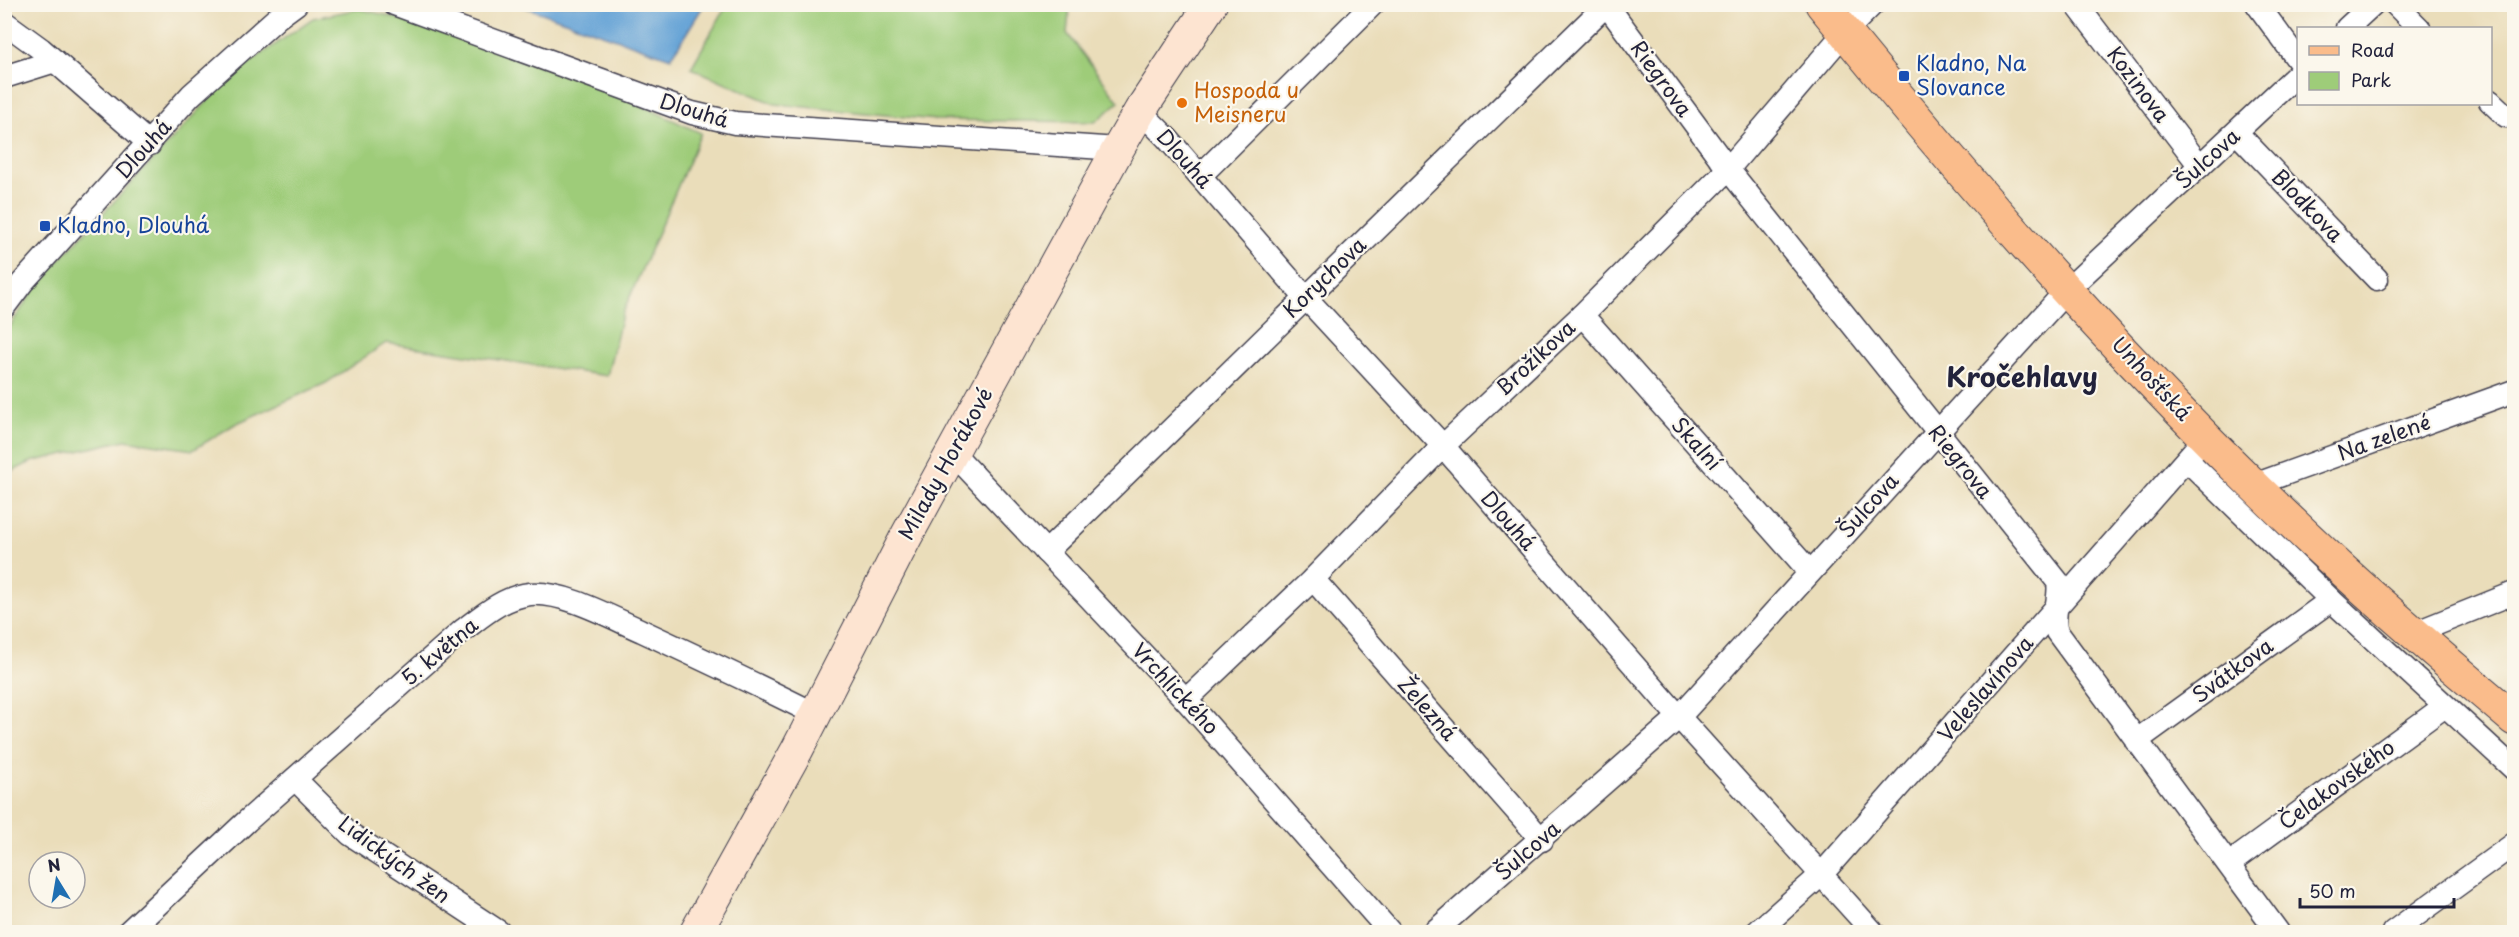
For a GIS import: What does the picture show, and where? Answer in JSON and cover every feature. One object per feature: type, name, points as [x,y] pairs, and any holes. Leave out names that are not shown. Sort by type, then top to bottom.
[{"type":"main road","name":"Milady Horákové","points":[[696,933],[816,714],[953,453],[1118,149],[1140,111],[1211,4]]},
{"type":"main road","name":"Unhošťská","points":[[1822,4],[1960,171],[2067,290],[2197,448],[2254,485],[2412,634],[2514,719]]},
{"type":"street","name":"Dlouhá","points":[[4,306],[21,283],[150,144],[191,95],[277,18],[297,4]]},
{"type":"street","name":"Dlouhá","points":[[394,4],[692,112],[735,123],[1118,149]]},
{"type":"street","points":[[1200,176],[1373,4]]},
{"type":"street","name":"Brožíkova","points":[[1186,700],[1313,579],[1443,446],[1582,315],[1728,169],[1845,32],[1873,4]]},
{"type":"street","name":"Kozinova","points":[[2076,4],[2200,166]]},
{"type":"street","points":[[2258,4],[2297,59]]},
{"type":"street","points":[[2348,27],[2373,4]]},
{"type":"street","points":[[2395,4],[2418,27]]},
{"type":"street","name":"Riegrova","points":[[1606,5],[1728,169],[2058,582],[2055,626],[2057,632],[2278,933]]},
{"type":"street","name":"Korychova","points":[[1046,552],[1606,5]]},
{"type":"street","points":[[4,22],[55,61],[150,144]]},
{"type":"street","points":[[4,77],[55,61]]},
{"type":"street","name":"Šulcova","points":[[1434,933],[1542,840],[1678,717],[2067,290],[2297,75]]},
{"type":"street","name":"Dlouhá","points":[[1140,111],[1305,297],[1443,446],[1678,717],[1873,933]]},
{"type":"street","name":"Blodkova","points":[[2237,133],[2377,279]]},
{"type":"street","name":"Skalní","points":[[1582,315],[1810,572]]},
{"type":"street","name":"Na zelené","points":[[2254,485],[2514,391]]},
{"type":"street","name":"Unhošťská","points":[[2197,448],[2331,600],[2514,769]]},
{"type":"street","name":"Veleslavínova","points":[[1757,933],[1821,875],[2197,448]]},
{"type":"street","name":"Vrchlického","points":[[953,453],[1186,700],[1390,933]]},
{"type":"street","name":"Železná","points":[[1313,579],[1542,840]]},
{"type":"street","points":[[2412,634],[2514,593]]},
{"type":"street","name":"5. května","points":[[128,933],[295,779],[462,632],[496,605],[527,594],[545,594],[589,607],[742,676],[816,714]]},
{"type":"street","name":"Svátkova","points":[[2136,741],[2331,600]]},
{"type":"street","name":"Čelakovského","points":[[2229,864],[2445,706]]},
{"type":"street","name":"Lidických žen","points":[[295,779],[350,834],[499,933]]},
{"type":"street","points":[[2393,933],[2514,844]]},
{"type":"green space","points":[[886,4],[893,7],[894,4],[1070,5],[1067,33],[1119,102],[1095,122],[936,120],[775,104],[691,68],[727,5]]},
{"type":"green space","points":[[359,9],[394,17],[589,81],[701,133],[622,315],[607,376],[386,343],[326,383],[235,424],[193,450],[125,440],[31,462],[5,475],[5,334],[38,283],[232,75],[313,18]]},
{"type":"water","points":[[519,5],[704,5],[671,58]]},
{"type":"place","name":"Kladno, Na Slovance","points":[[1904,76]]},
{"type":"place","name":"Hospoda u Meisneru","points":[[1182,103]]},
{"type":"place","name":"Kladno, Dlouhá","points":[[45,226]]},
{"type":"district","name":"Kročehlavy","points":[[2022,378]]}]
